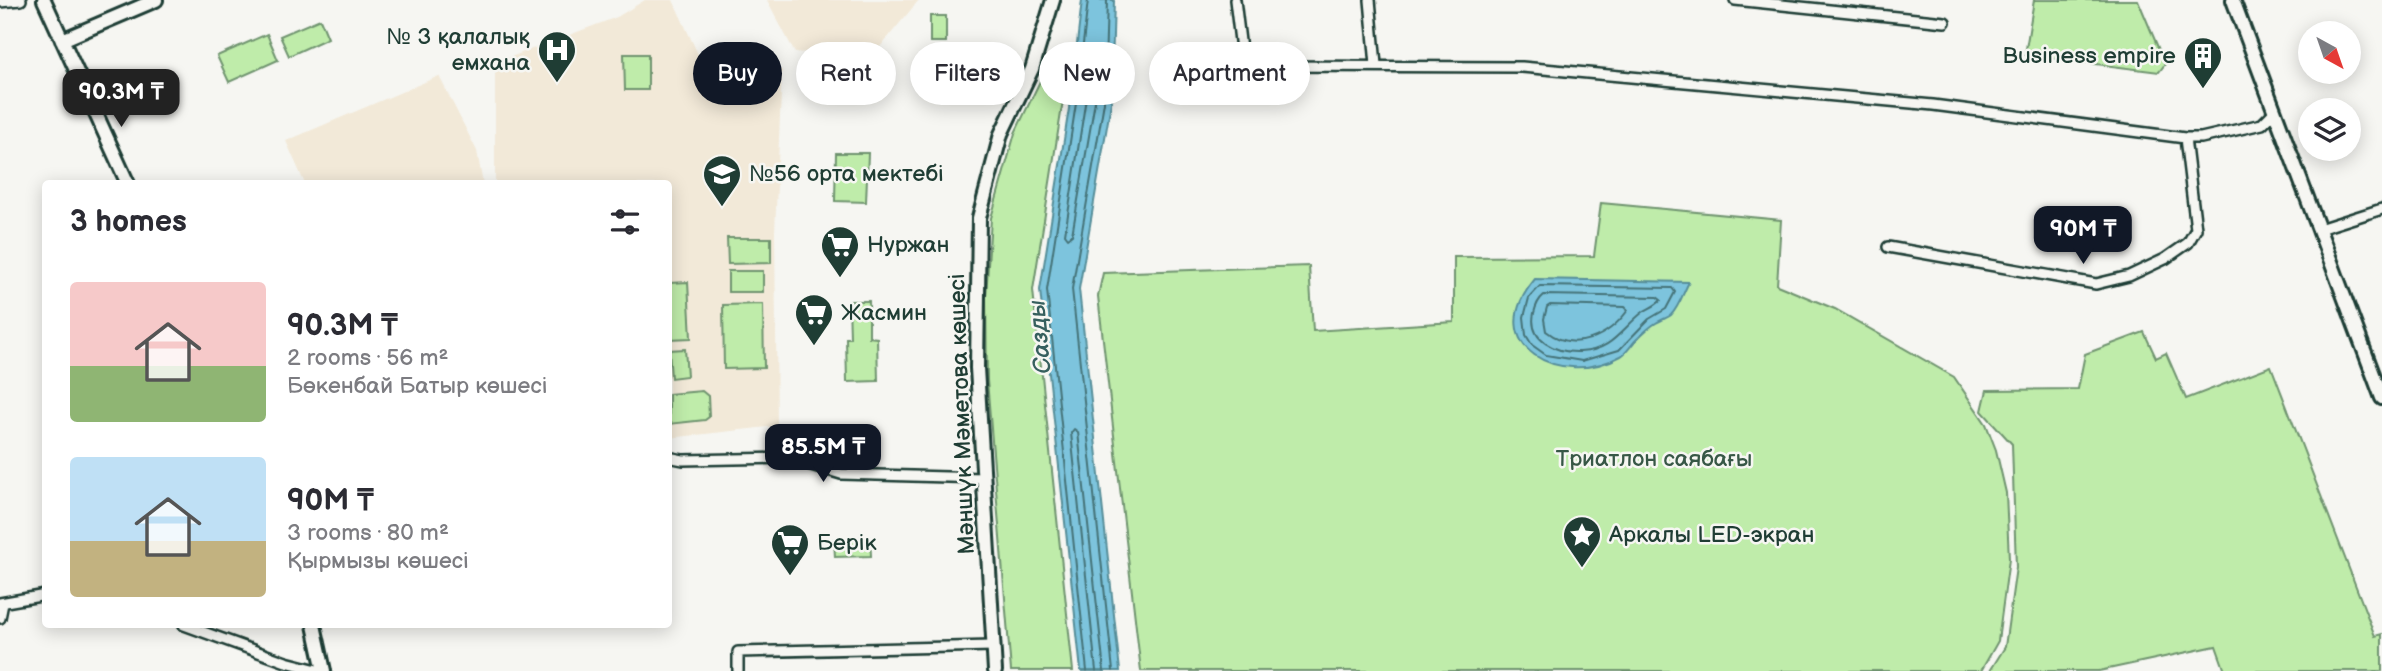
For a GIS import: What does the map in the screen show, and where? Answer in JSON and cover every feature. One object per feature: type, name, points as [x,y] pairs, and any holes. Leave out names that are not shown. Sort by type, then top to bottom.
[{"type":"street","points":[[0,2],[21,0]]},
{"type":"street","points":[[44,0],[126,180]]},
{"type":"street","points":[[62,40],[156,0]]},
{"type":"street","name":"Мәншүк Мәметова көшесі","points":[[995,671],[977,368],[979,218],[1001,134],[1032,69],[1053,0]]},
{"type":"street","points":[[1235,0],[1243,65],[1522,67],[1933,105],[2185,138],[2201,138],[2262,124],[2276,111]]},
{"type":"street","points":[[1370,0],[1376,65]]},
{"type":"street","points":[[1735,0],[1945,22]]},
{"type":"street","points":[[2233,0],[2382,398]]},
{"type":"street","points":[[1888,247],[2096,284],[2129,276],[2165,259],[2188,243],[2196,229],[2185,138]]},
{"type":"street","points":[[2319,229],[2382,209]]},
{"type":"street","points":[[672,458],[683,460],[788,458],[841,474],[983,478]]},
{"type":"street","points":[[0,618],[1,603],[42,596]]},
{"type":"street","points":[[192,628],[286,662],[323,671],[315,628]]},
{"type":"street","points":[[738,671],[738,652],[993,646]]},
{"type":"shaded area","points":[[645,0],[673,0],[693,43],[693,105],[780,105],[775,232],[777,426],[672,438],[672,180],[495,180],[495,63],[617,17]]},
{"type":"shaded area","points":[[767,0],[919,0],[884,42],[796,42],[795,53]]},
{"type":"shaded area","points":[[439,76],[477,151],[482,180],[303,180],[286,141]]},
{"type":"green space","points":[[2034,0],[2138,0],[2165,64],[2159,72],[2025,55]]},
{"type":"green space","points":[[930,16],[946,16],[946,42],[930,42]]},
{"type":"green space","points":[[320,19],[328,38],[289,56],[280,36]]},
{"type":"green space","points":[[267,34],[278,60],[229,82],[217,56]]},
{"type":"green space","points":[[624,54],[648,54],[648,90],[625,90]]},
{"type":"green space","points":[[1039,83],[1039,105],[1062,105],[1033,290],[1073,671],[1011,671],[987,380],[986,297],[991,218],[1015,133]]},
{"type":"green space","points":[[836,153],[868,153],[866,202],[835,201]]},
{"type":"green space","name":"Триатлон саябағы","points":[[1601,203],[1781,220],[1777,285],[1835,309],[1954,377],[1986,424],[1996,450],[2006,493],[2009,559],[1998,641],[1981,671],[1141,671],[1098,296],[1103,273],[1309,266],[1313,331],[1454,322],[1454,257],[1594,256]]},
{"type":"green space","points":[[727,238],[771,238],[771,263],[728,264]]},
{"type":"green space","points":[[728,271],[763,271],[763,292],[728,292]]},
{"type":"green space","points":[[688,282],[691,338],[672,339],[672,283]]},
{"type":"green space","points":[[849,301],[869,301],[869,337],[877,338],[878,381],[847,382]]},
{"type":"green space","points":[[763,304],[764,368],[724,369],[723,305]]},
{"type":"green space","points":[[2144,332],[2156,358],[2166,353],[2186,399],[2271,366],[2375,636],[2382,634],[2382,671],[2225,671],[2216,646],[2099,671],[1990,671],[2005,647],[2016,567],[2012,444],[1982,411],[1987,390],[2078,389],[2085,354]]},
{"type":"green space","points":[[685,349],[687,376],[672,378],[672,350]]},
{"type":"green space","points":[[702,391],[708,396],[709,417],[705,420],[672,424],[672,394]]},
{"type":"green space","points":[[870,537],[871,556],[835,557],[834,539]]},
{"type":"water","points":[[1082,0],[1114,0],[1113,42],[1077,42]]},
{"type":"water","points":[[1070,105],[1111,105],[1079,289],[1120,671],[1081,671],[1040,290]]},
{"type":"water","points":[[1535,279],[1689,282],[1671,315],[1648,329],[1623,355],[1598,365],[1574,367],[1553,364],[1534,355],[1522,342],[1516,324],[1520,303]]},
{"type":"place","name":"№ 3 қалалық емхана","points":[[557,84]]},
{"type":"place","name":"Business empire","points":[[2203,90]]},
{"type":"place","name":"№56 орта мектебі","points":[[722,208]]},
{"type":"place","name":"Нуржан","points":[[840,279]]},
{"type":"place","name":"Жасмин","points":[[814,347]]},
{"type":"place","name":"Аркалы LED-экран","points":[[1582,569]]},
{"type":"place","name":"Берік","points":[[790,577]]},
{"type":"water label","name":"Сазды","points":[[1040,337]]}]
